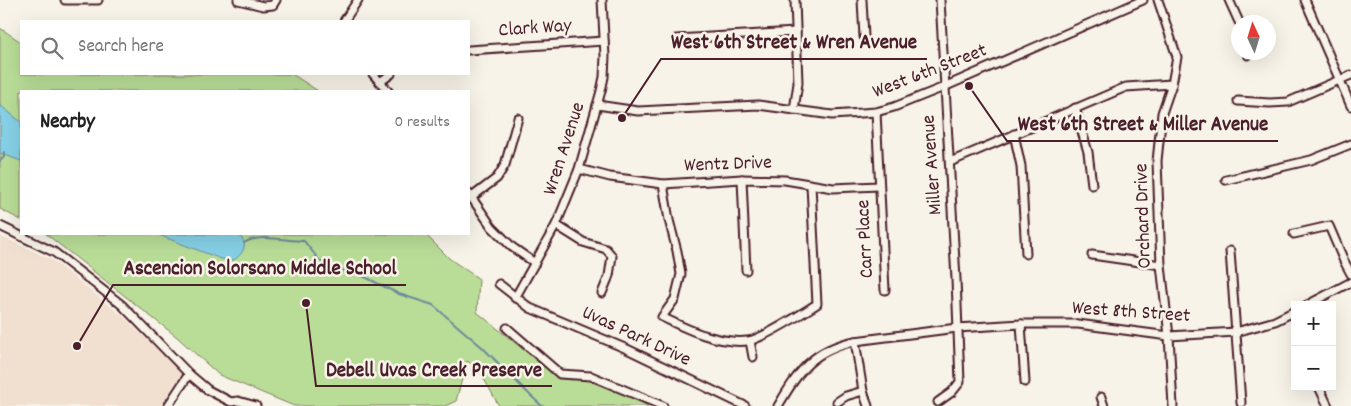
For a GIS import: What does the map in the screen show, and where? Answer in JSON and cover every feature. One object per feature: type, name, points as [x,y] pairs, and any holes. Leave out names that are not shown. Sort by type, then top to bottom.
[{"type":"street","points":[[65,0],[98,0]]},
{"type":"street","points":[[238,0],[263,6],[274,2]]},
{"type":"street","points":[[345,20],[358,0]]},
{"type":"street","name":"Wren Avenue","points":[[515,298],[556,226],[579,169],[598,105],[604,77],[602,0]]},
{"type":"street","points":[[794,110],[798,89],[795,0]]},
{"type":"street","points":[[862,0],[864,37]]},
{"type":"street","name":"Miller Avenue","points":[[938,402],[952,392],[960,382],[950,162],[940,0]]},
{"type":"street","name":"West 6th Street","points":[[598,105],[638,111],[758,105],[832,115],[876,112],[894,107],[944,87],[1143,0]]},
{"type":"street","name":"Orchard Drive","points":[[1158,0],[1177,57],[1172,84],[1162,113],[1157,161],[1161,265],[1173,406]]},
{"type":"street","points":[[1229,0],[1236,15]]},
{"type":"street","points":[[1305,0],[1351,106]]},
{"type":"street","points":[[676,39],[796,32]]},
{"type":"street","name":"Clark Way","points":[[470,50],[604,42]]},
{"type":"street","points":[[374,75],[387,90]]},
{"type":"street","points":[[380,82],[390,75]]},
{"type":"street","points":[[1238,101],[1288,102],[1351,75]]},
{"type":"street","points":[[950,162],[1126,87],[1172,84]]},
{"type":"street","points":[[1075,108],[1088,152],[1092,185]]},
{"type":"street","name":"Carr Place","points":[[876,112],[885,290]]},
{"type":"street","points":[[518,118],[504,165],[497,178],[470,195],[492,227],[512,247],[535,263]]},
{"type":"street","points":[[1014,134],[1020,166],[1026,254]]},
{"type":"street","points":[[1226,180],[1311,160],[1351,144]]},
{"type":"street","name":"Wentz Drive","points":[[579,169],[610,177],[663,184],[742,179],[785,180],[833,188],[879,186]]},
{"type":"street","points":[[742,179],[746,270]]},
{"type":"street","points":[[663,184],[669,220],[678,251],[680,274],[675,299],[662,317],[693,332],[723,339],[750,341],[795,318],[817,304],[811,185]]},
{"type":"street","points":[[0,226],[54,252],[122,305],[188,374],[208,390],[230,404],[238,401],[256,406]]},
{"type":"street","points":[[556,226],[583,242],[606,249],[612,256],[609,276],[602,293]]},
{"type":"street","points":[[1294,234],[1329,226],[1351,274]]},
{"type":"street","points":[[1230,251],[1241,403]]},
{"type":"street","points":[[1092,255],[1161,265]]},
{"type":"street","points":[[1315,301],[1351,282]]},
{"type":"street","name":"Uvas Park Drive","points":[[499,284],[530,308],[627,349],[745,406]]},
{"type":"street","name":"West 8th Street","points":[[1021,324],[1078,324],[1168,336],[1236,332],[1275,321],[1291,313]]},
{"type":"street","points":[[778,406],[803,368],[840,344],[957,328],[1021,324],[1025,382]]},
{"type":"street","points":[[507,328],[560,374],[591,376],[663,406]]},
{"type":"street","points":[[750,341],[752,357]]},
{"type":"street","points":[[854,341],[863,391],[868,406]]},
{"type":"street","points":[[168,406],[188,374]]},
{"type":"street","points":[[837,402],[846,396],[863,391]]},
{"type":"street","points":[[1321,391],[1328,406]]},
{"type":"street","points":[[1102,397],[1104,406]]},
{"type":"shaded area","points":[[0,236],[52,260],[124,317],[182,374],[161,406],[0,406]]},
{"type":"green space","points":[[0,28],[20,41],[20,75],[294,75],[316,90],[20,90],[20,219],[0,209]]},
{"type":"green space","points":[[47,235],[426,235],[450,259],[479,279],[477,312],[557,377],[581,378],[605,385],[648,406],[499,406],[478,368],[467,361],[456,401],[445,406],[294,406],[219,375],[177,337]]},
{"type":"water","points":[[0,105],[20,121],[20,161],[0,153]]},
{"type":"water","points":[[159,235],[238,235],[241,237],[244,247],[241,254],[234,260],[221,259]]},
{"type":"waterway","points":[[0,161],[4,157],[4,152]]},
{"type":"waterway","points":[[244,243],[257,238],[304,241],[320,261],[329,266],[365,277],[399,294],[433,305],[482,347],[542,406]]},
{"type":"place","name":"West 6th Street & Miller Avenue","points":[[969,86]]},
{"type":"place","name":"West 6th Street & Wren Avenue","points":[[622,118]]},
{"type":"place","name":"Debell Uvas Creek Preserve","points":[[306,303]]},
{"type":"place","name":"Ascencion Solorsano Middle School","points":[[77,346]]}]
